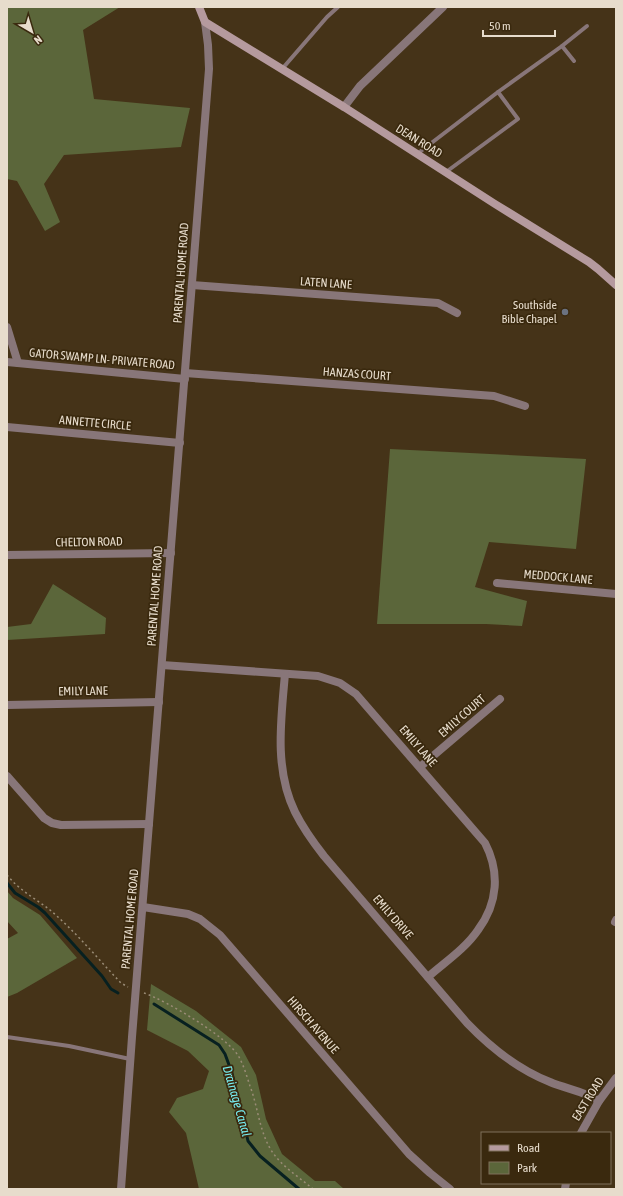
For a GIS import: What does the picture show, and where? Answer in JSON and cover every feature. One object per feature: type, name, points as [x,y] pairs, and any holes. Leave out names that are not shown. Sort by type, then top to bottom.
[{"type":"main road","name":"PARENTAL HOME ROAD","points":[[199,7],[205,22]]},
{"type":"main road","name":"DEAN ROAD","points":[[205,22],[344,107],[494,204],[589,262],[616,285]]},
{"type":"street","points":[[344,107],[360,86],[443,7]]},
{"type":"street","name":"PARENTAL HOME ROAD","points":[[121,1189],[208,69],[208,45],[205,22]]},
{"type":"street","name":"LATEN LANE","points":[[192,285],[438,303],[456,313]]},
{"type":"street","name":"GATOR SWAMP LN- PRIVATE ROAD","points":[[7,327],[18,363]]},
{"type":"street","name":"GATOR SWAMP LN- PRIVATE ROAD","points":[[7,362],[185,376]]},
{"type":"street","name":"HANZAS COURT","points":[[185,376],[494,396],[525,406]]},
{"type":"street","name":"ANNETTE CIRCLE","points":[[7,427],[180,443]]},
{"type":"street","name":"CHELTON ROAD","points":[[7,555],[171,553]]},
{"type":"street","name":"MEDDOCK LANE","points":[[497,583],[616,594]]},
{"type":"street","name":"EMILY LANE","points":[[162,665],[318,676],[330,679],[349,688],[363,701],[420,767],[485,843],[491,855],[495,882],[494,895],[490,907],[485,920],[478,931],[459,950],[428,976]]},
{"type":"street","name":"EMILY DRIVE","points":[[285,674],[280,735],[284,777],[295,811],[303,826],[324,856],[478,1034],[508,1060],[529,1073],[562,1087],[585,1093],[599,1100]]},
{"type":"street","name":"EMILY COURT","points":[[420,767],[500,699]]},
{"type":"street","name":"EMILY LANE","points":[[7,705],[159,702]]},
{"type":"street","points":[[7,776],[44,818],[52,823],[61,825],[149,824]]},
{"type":"street","name":"HIRSCH AVENUE","points":[[143,907],[188,914],[200,919],[220,935],[409,1154],[430,1174],[450,1189]]},
{"type":"street","name":"EAST ROAD","points":[[582,1132],[599,1100],[616,1078]]},
{"type":"lane","points":[[282,69],[327,17],[338,7]]},
{"type":"lane","points":[[417,154],[587,26]]},
{"type":"lane","points":[[562,46],[574,61]]},
{"type":"lane","points":[[446,172],[518,119],[498,92]]},
{"type":"lane","points":[[7,1038],[69,1046],[130,1059]]},
{"type":"path","points":[[7,875],[23,890],[49,910],[121,983],[154,996],[216,1034],[231,1046],[239,1057],[251,1087],[259,1122],[270,1148],[278,1160],[313,1189]]},
{"type":"green space","points":[[7,7],[120,7],[83,30],[94,99],[190,108],[181,147],[64,155],[44,184],[60,222],[45,231],[17,181],[7,179]]},
{"type":"green space","points":[[390,449],[586,459],[576,549],[489,542],[475,587],[527,601],[522,626],[486,624],[377,624]]},
{"type":"green space","points":[[53,584],[106,618],[105,634],[7,640],[7,627],[31,624]]},
{"type":"green space","points":[[7,891],[13,898],[40,915],[77,958],[17,993],[7,997],[7,939],[18,933],[7,921]]},
{"type":"green space","points":[[151,984],[196,1011],[241,1047],[256,1075],[266,1119],[282,1154],[315,1181],[335,1181],[344,1189],[199,1189],[186,1133],[169,1112],[177,1098],[203,1089],[209,1071],[188,1051],[147,1030]]},
{"type":"waterway","name":"Drainage Canal","points":[[7,883],[15,893],[45,913],[102,976],[111,989],[118,993]]},
{"type":"waterway","name":"Drainage Canal","points":[[154,1004],[219,1045],[225,1054],[232,1073],[248,1141],[260,1156],[299,1189]]},
{"type":"place","name":"Southside Bible Chapel","points":[[565,312]]}]
